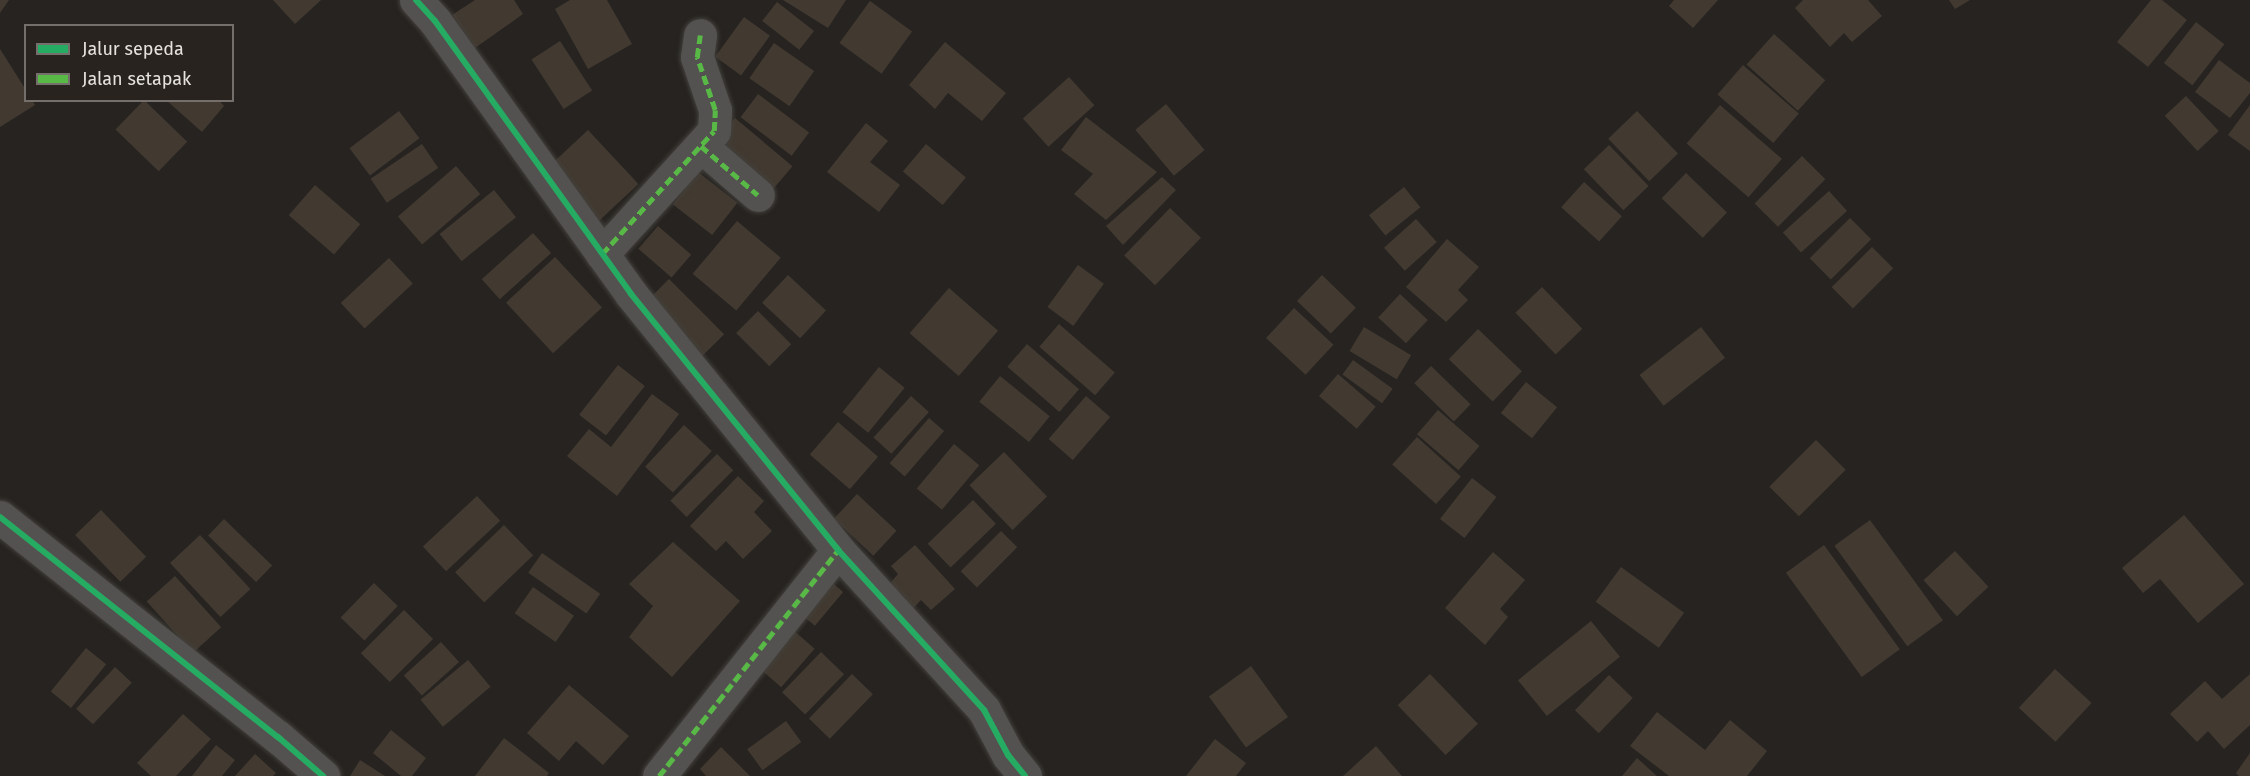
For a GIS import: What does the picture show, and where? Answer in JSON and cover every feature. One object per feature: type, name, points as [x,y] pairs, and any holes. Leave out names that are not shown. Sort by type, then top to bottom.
[{"type":"street","points":[[416,0],[435,21],[602,254],[838,550],[984,710],[1008,755],[1025,776]]},
{"type":"street","points":[[602,254],[714,131],[715,110],[697,57],[699,35]]},
{"type":"street","points":[[701,146],[758,195]]},
{"type":"street","points":[[0,517],[278,737],[323,776]]},
{"type":"street","points":[[659,776],[838,550]]},
{"type":"building","points":[[0,0],[9,0],[0,13]]},
{"type":"building","points":[[273,0],[321,0],[295,24]]},
{"type":"building","points":[[475,0],[514,0],[523,14],[475,48],[452,15]]},
{"type":"building","points":[[570,0],[607,0],[632,44],[588,69],[555,9]]},
{"type":"building","points":[[783,0],[846,0],[828,28]]},
{"type":"building","points":[[1674,0],[1718,0],[1693,28],[1669,6]]},
{"type":"building","points":[[1803,0],[1868,0],[1882,16],[1852,42],[1844,33],[1830,47],[1795,8]]},
{"type":"building","points":[[1949,0],[1970,0],[1955,9]]},
{"type":"building","points":[[2151,0],[2162,0],[2187,20],[2148,67],[2117,42]]},
{"type":"building","points":[[870,1],[912,32],[882,74],[839,43]]},
{"type":"building","points":[[777,2],[814,31],[799,50],[762,21]]},
{"type":"building","points":[[744,17],[770,36],[741,75],[715,57]]},
{"type":"building","points":[[2196,22],[2224,44],[2192,85],[2164,63]]},
{"type":"building","points":[[1774,34],[1825,80],[1798,111],[1747,64]]},
{"type":"building","points":[[560,41],[592,90],[564,109],[531,60]]},
{"type":"building","points":[[945,42],[1006,93],[982,121],[948,93],[935,109],[909,85]]},
{"type":"building","points":[[774,43],[814,71],[789,106],[749,78]]},
{"type":"building","points":[[0,49],[24,87],[24,102],[33,102],[35,105],[0,127]]},
{"type":"building","points":[[2219,60],[2250,83],[2250,93],[2230,118],[2195,92]]},
{"type":"building","points":[[1743,65],[1799,114],[1773,143],[1717,94]]},
{"type":"building","points":[[1069,77],[1094,105],[1048,147],[1023,118]]},
{"type":"building","points":[[758,94],[809,133],[792,156],[741,117]]},
{"type":"building","points":[[2186,96],[2219,131],[2198,151],[2165,116]]},
{"type":"building","points":[[142,102],[146,102],[187,142],[159,171],[116,129]]},
{"type":"building","points":[[168,102],[221,102],[224,106],[202,132]]},
{"type":"building","points":[[1166,104],[1205,150],[1174,176],[1135,130]]},
{"type":"building","points":[[1720,105],[1782,159],[1748,197],[1687,143]]},
{"type":"building","points":[[2250,105],[2250,151],[2228,135]]},
{"type":"building","points":[[399,111],[419,138],[370,175],[349,148]]},
{"type":"building","points":[[1637,111],[1678,153],[1649,181],[1608,139]]},
{"type":"building","points":[[1086,117],[1157,172],[1106,220],[1074,194],[1093,174],[1061,150]]},
{"type":"building","points":[[735,118],[792,166],[767,197],[709,149]]},
{"type":"building","points":[[866,123],[888,141],[870,162],[900,185],[879,212],[827,172]]},
{"type":"building","points":[[588,130],[638,184],[595,224],[545,170]]},
{"type":"building","points":[[422,144],[438,168],[387,203],[371,179]]},
{"type":"building","points":[[926,144],[966,177],[943,205],[903,172]]},
{"type":"building","points":[[1609,145],[1649,186],[1623,210],[1584,169]]},
{"type":"building","points":[[1802,156],[1825,179],[1778,227],[1755,203]]},
{"type":"building","points":[[456,166],[480,194],[422,244],[398,217]]},
{"type":"building","points":[[698,172],[737,203],[712,235],[673,204]]},
{"type":"building","points":[[1686,173],[1727,213],[1703,238],[1662,198]]},
{"type":"building","points":[[1162,177],[1176,190],[1123,245],[1106,226]]},
{"type":"building","points":[[1584,182],[1622,216],[1599,241],[1561,207]]},
{"type":"building","points":[[315,185],[360,224],[334,255],[289,215]]},
{"type":"building","points":[[1404,187],[1420,207],[1385,236],[1369,215]]},
{"type":"building","points":[[494,190],[516,217],[462,261],[440,234]]},
{"type":"building","points":[[1829,191],[1847,211],[1801,253],[1783,232]]},
{"type":"building","points":[[1170,208],[1201,238],[1155,285],[1124,255]]},
{"type":"building","points":[[1850,218],[1871,239],[1831,280],[1810,258]]},
{"type":"building","points":[[1416,219],[1437,242],[1405,271],[1384,248]]},
{"type":"building","points":[[737,221],[781,258],[736,310],[693,274]]},
{"type":"building","points":[[658,226],[691,255],[672,278],[638,249]]},
{"type":"building","points":[[533,233],[551,253],[500,299],[482,279]]},
{"type":"building","points":[[1447,239],[1479,267],[1458,290],[1468,300],[1446,322],[1406,287]]},
{"type":"building","points":[[1872,247],[1893,268],[1853,309],[1832,287]]},
{"type":"building","points":[[555,257],[602,307],[553,353],[506,303]]},
{"type":"building","points":[[389,258],[413,284],[365,329],[341,303]]},
{"type":"building","points":[[1078,265],[1104,284],[1073,326],[1047,307]]},
{"type":"building","points":[[788,275],[826,310],[800,338],[762,303]]},
{"type":"building","points":[[1322,275],[1356,308],[1331,334],[1297,301]]},
{"type":"building","points":[[669,279],[724,334],[698,360],[643,305]]},
{"type":"building","points":[[1542,287],[1582,329],[1556,354],[1515,313]]},
{"type":"building","points":[[949,288],[998,331],[959,376],[910,333]]},
{"type":"building","points":[[1400,294],[1428,320],[1406,343],[1378,317]]},
{"type":"building","points":[[1294,308],[1333,345],[1306,375],[1266,338]]},
{"type":"building","points":[[758,311],[791,344],[769,366],[736,333]]},
{"type":"building","points":[[1059,324],[1115,373],[1095,395],[1039,347]]},
{"type":"building","points":[[1364,327],[1411,355],[1397,379],[1350,351]]},
{"type":"building","points":[[1701,327],[1725,358],[1664,406],[1640,375]]},
{"type":"building","points":[[1478,329],[1522,371],[1493,402],[1449,359]]},
{"type":"building","points":[[1027,344],[1079,389],[1059,412],[1007,367]]},
{"type":"building","points":[[1353,360],[1393,389],[1382,403],[1342,375]]},
{"type":"building","points":[[618,365],[645,386],[606,436],[579,415]]},
{"type":"building","points":[[1431,366],[1471,404],[1454,421],[1414,383]]},
{"type":"building","points":[[879,367],[905,388],[868,433],[842,412]]},
{"type":"building","points":[[1338,374],[1376,407],[1357,429],[1319,396]]},
{"type":"building","points":[[1000,376],[1050,416],[1029,442],[979,402]]},
{"type":"building","points":[[1526,382],[1557,407],[1532,438],[1501,413]]},
{"type":"building","points":[[652,394],[679,414],[617,496],[567,456],[589,429],[611,447]]},
{"type":"building","points":[[911,396],[929,412],[891,454],[874,438]]},
{"type":"building","points":[[1086,396],[1110,417],[1073,460],[1049,439]]},
{"type":"building","points":[[1438,410],[1480,446],[1459,470],[1417,434]]},
{"type":"building","points":[[929,418],[944,431],[905,476],[890,463]]},
{"type":"building","points":[[838,422],[878,457],[850,489],[810,454]]},
{"type":"building","points":[[684,425],[712,451],[673,493],[645,467]]},
{"type":"building","points":[[1417,437],[1461,476],[1436,504],[1392,464]]},
{"type":"building","points":[[1816,440],[1846,470],[1799,516],[1769,487]]},
{"type":"building","points":[[954,444],[979,465],[942,510],[917,488]]},
{"type":"building","points":[[1004,452],[1047,497],[1013,530],[969,485]]},
{"type":"building","points":[[717,454],[733,470],[687,517],[670,501]]},
{"type":"building","points":[[738,476],[764,501],[754,512],[772,531],[743,559],[726,541],[716,551],[690,526]]},
{"type":"building","points":[[1472,478],[1496,497],[1464,538],[1440,519]]},
{"type":"building","points":[[857,494],[896,531],[873,556],[834,519]]},
{"type":"building","points":[[477,496],[500,521],[446,571],[423,546]]},
{"type":"building","points":[[973,500],[996,524],[951,568],[928,544]]},
{"type":"building","points":[[101,510],[146,557],[120,582],[75,535]]},
{"type":"building","points":[[2184,515],[2244,584],[2198,623],[2160,579],[2143,593],[2122,568]]},
{"type":"building","points":[[224,519],[272,566],[256,582],[208,536]]},
{"type":"building","points":[[1870,520],[1943,620],[1907,646],[1834,546]]},
{"type":"building","points":[[504,525],[533,555],[484,602],[455,572]]},
{"type":"building","points":[[1001,531],[1017,547],[977,588],[961,571]]},
{"type":"building","points":[[200,535],[250,589],[220,617],[170,563]]},
{"type":"building","points":[[673,542],[740,601],[672,677],[629,637],[653,606],[629,584]]},
{"type":"building","points":[[915,545],[955,589],[931,610],[921,600],[911,611],[886,588],[898,574],[891,566]]},
{"type":"building","points":[[1824,545],[1900,649],[1862,677],[1786,573]]},
{"type":"building","points":[[1955,551],[1988,587],[1957,616],[1924,580]]},
{"type":"building","points":[[1493,552],[1525,580],[1500,609],[1508,617],[1485,645],[1445,608]]},
{"type":"building","points":[[542,553],[600,594],[586,613],[528,573]]},
{"type":"building","points":[[1621,567],[1684,613],[1659,648],[1596,602]]},
{"type":"building","points":[[175,576],[221,627],[193,653],[147,601]]},
{"type":"building","points":[[824,576],[843,592],[815,626],[796,610]]},
{"type":"building","points":[[374,583],[398,606],[364,640],[341,618]]},
{"type":"building","points":[[533,587],[574,616],[556,642],[515,613]]},
{"type":"building","points":[[404,610],[433,639],[390,682],[361,653]]},
{"type":"building","points":[[1591,621],[1620,657],[1547,716],[1518,680]]},
{"type":"building","points":[[792,629],[815,649],[781,687],[759,667]]},
{"type":"building","points":[[441,642],[459,662],[422,696],[404,675]]},
{"type":"building","points":[[86,648],[106,664],[71,708],[51,692]]},
{"type":"building","points":[[821,652],[844,674],[805,715],[782,692]]},
{"type":"building","points":[[468,660],[490,687],[443,727],[421,700]]},
{"type":"building","points":[[1251,666],[1288,717],[1246,748],[1209,697]]},
{"type":"building","points":[[115,667],[132,683],[93,724],[76,709]]},
{"type":"building","points":[[2055,669],[2092,703],[2055,742],[2019,708]]},
{"type":"building","points":[[852,674],[873,694],[830,739],[809,719]]},
{"type":"building","points":[[1430,674],[1478,724],[1446,755],[1398,705]]},
{"type":"building","points":[[2250,674],[2250,725],[2224,749],[2208,731],[2197,742],[2170,714],[2205,681],[2222,699]]},
{"type":"building","points":[[1609,675],[1633,698],[1599,733],[1575,710]]},
{"type":"building","points":[[569,685],[629,736],[603,765],[576,741],[559,761],[527,733]]},
{"type":"building","points":[[1657,712],[1705,750],[1730,720],[1767,751],[1747,776],[1669,776],[1630,746]]},
{"type":"building","points":[[183,714],[211,739],[176,776],[151,776],[137,763]]},
{"type":"building","points":[[786,721],[801,742],[762,770],[747,749]]},
{"type":"building","points":[[391,730],[426,758],[412,776],[401,776],[373,753]]},
{"type":"building","points":[[504,738],[549,773],[547,776],[475,776]]},
{"type":"building","points":[[1215,739],[1246,763],[1236,776],[1186,776]]},
{"type":"building","points":[[216,745],[235,760],[222,776],[192,776]]},
{"type":"building","points":[[1376,746],[1402,776],[1343,776]]},
{"type":"building","points":[[721,747],[750,776],[706,776],[700,769]]},
{"type":"building","points":[[2250,753],[2250,776],[2239,776],[2236,773]]},
{"type":"building","points":[[255,754],[276,773],[273,776],[235,776]]},
{"type":"building","points":[[1637,758],[1657,776],[1622,776]]},
{"type":"building","points":[[360,760],[385,776],[350,776]]},
{"type":"marked path","points":[[602,254],[714,131],[715,110],[697,57],[700,35]]},
{"type":"marked path","points":[[701,146],[758,195]]},
{"type":"marked path","points":[[659,776],[838,550]]},
{"type":"cycle path","points":[[416,0],[435,21],[631,294],[838,550],[984,710],[1008,755],[1025,776]]},
{"type":"cycle path","points":[[0,517],[278,737],[323,776]]}]
